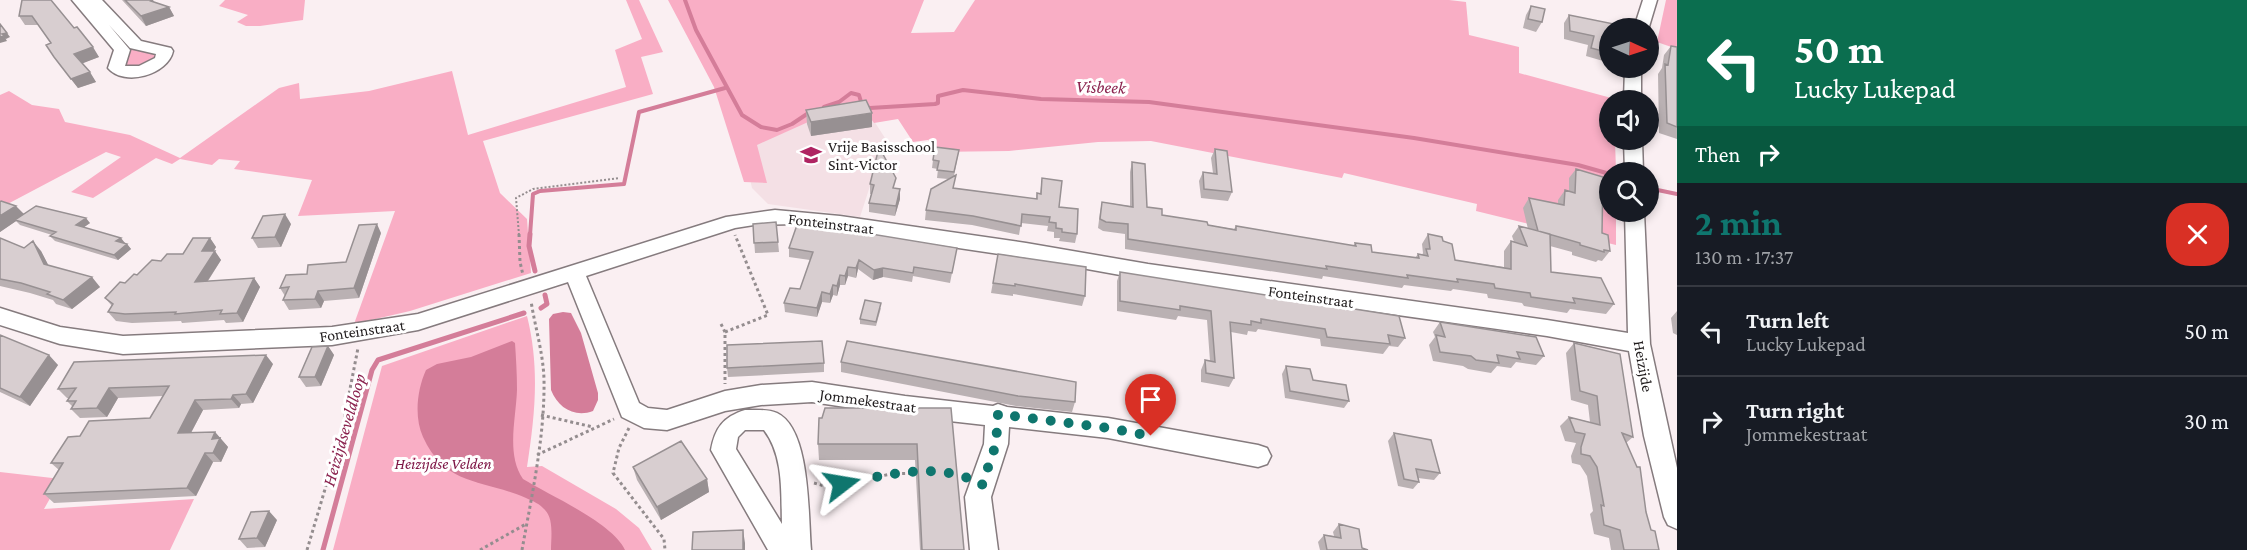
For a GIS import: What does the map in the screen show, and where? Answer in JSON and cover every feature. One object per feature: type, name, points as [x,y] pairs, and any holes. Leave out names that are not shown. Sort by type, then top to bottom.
[{"type":"street","points":[[79,0],[122,50],[116,69],[124,72],[139,71],[155,66],[165,57],[165,51],[161,49],[136,45],[94,0]]},
{"type":"street","points":[[1645,18],[1650,0]]},
{"type":"street","name":"Fonteinstraat","points":[[0,316],[41,333],[88,342],[123,345],[313,338],[418,322],[740,221],[795,217],[1015,248],[1183,277],[1536,326],[1639,344]]},
{"type":"street","name":"Heizijde","points":[[1635,222],[1639,344],[1656,436],[1677,517]]},
{"type":"street","points":[[574,272],[632,409]]},
{"type":"street","name":"Jommekestraat","points":[[632,409],[644,418],[668,420],[725,401],[761,395],[812,392],[905,406],[998,414],[1108,428],[1258,456]]},
{"type":"street","points":[[984,550],[978,497],[996,444],[998,414]]},
{"type":"street","points":[[783,550],[723,450],[730,429],[737,422],[749,419],[771,421],[784,437],[792,475],[797,550]]},
{"type":"path","points":[[525,279],[518,253],[518,220],[514,207],[516,198],[533,189],[619,178]]},
{"type":"path","points":[[724,332],[768,315],[733,229]]},
{"type":"path","points":[[522,550],[537,455],[543,396],[542,357],[531,302]]},
{"type":"path","points":[[721,324],[724,332],[725,401]]},
{"type":"path","points":[[307,550],[341,435],[361,332]]},
{"type":"path","points":[[537,455],[632,409]]},
{"type":"path","points":[[632,409],[619,448],[614,473],[664,538],[665,550]]},
{"type":"path","points":[[541,415],[595,427]]},
{"type":"path","points":[[792,475],[828,487],[891,474],[923,472]]},
{"type":"path","points":[[480,550],[526,524]]},
{"type":"shaded area","name":"Vrije Basisschool Sint-Victor","points":[[867,110],[892,149],[876,152],[879,158],[860,217],[768,204],[752,188],[737,121],[773,133],[783,133],[794,128],[806,117]]},
{"type":"shaded area","points":[[571,313],[581,333],[598,393],[598,400],[593,411],[586,413],[568,410],[558,402],[551,390],[549,319],[553,314]]},
{"type":"shaded area","points":[[512,341],[515,343],[517,384],[513,448],[523,479],[594,520],[608,530],[625,550],[551,550],[551,523],[543,508],[526,498],[454,473],[432,453],[423,437],[418,421],[418,404],[420,386],[426,370],[437,364],[471,357]]},
{"type":"green space","points":[[225,0],[305,0],[303,20],[246,26],[237,22],[248,15],[219,6]]},
{"type":"green space","points":[[626,0],[639,0],[663,52],[641,57],[653,94],[483,141],[500,193],[527,219],[531,273],[410,311],[354,324],[395,211],[298,216],[312,180],[234,169],[240,161],[219,159],[212,165],[180,159],[172,164],[156,158],[93,198],[71,192],[121,157],[106,152],[0,208],[0,95],[9,91],[32,105],[59,109],[65,122],[130,135],[180,158],[279,88],[299,83],[300,99],[369,91],[452,71],[468,135],[626,87],[615,50],[642,39]]},
{"type":"green space","points":[[668,0],[924,0],[911,33],[954,32],[975,0],[1449,0],[1466,2],[1469,35],[1519,47],[1519,73],[1599,95],[1599,150],[1615,150],[1616,162],[1599,162],[1599,222],[1616,222],[1616,245],[1476,211],[1477,204],[1344,173],[1342,178],[1151,141],[1098,142],[1009,151],[933,152],[928,140],[913,142],[898,119],[874,123],[864,109],[826,114],[757,145],[767,183],[744,182],[714,87]]},
{"type":"green space","points":[[1666,0],[1677,0],[1677,49],[1659,43]]},
{"type":"green space","points":[[133,47],[160,54],[151,65],[123,68],[128,49]]},
{"type":"green space","name":"Heizijdse Velden","points":[[527,316],[534,354],[535,392],[527,467],[542,466],[616,509],[639,528],[652,550],[333,550],[382,366]]},
{"type":"green space","points":[[0,472],[61,479],[44,509],[194,499],[170,550],[0,550]]},
{"type":"building","points":[[22,0],[51,0],[74,28],[77,27],[93,47],[74,54],[90,72],[71,79],[46,45],[51,43],[32,16],[19,16]]},
{"type":"building","points":[[125,0],[153,0],[151,1],[169,7],[141,16]]},
{"type":"building","points":[[1531,6],[1545,9],[1542,22],[1528,19]]},
{"type":"building","points":[[1569,15],[1599,21],[1599,50],[1591,48],[1594,36],[1570,31]]},
{"type":"building","points":[[0,24],[7,33],[0,37]]},
{"type":"building","points":[[1671,46],[1677,47],[1677,127],[1667,123],[1665,64],[1668,65]]},
{"type":"building","points":[[866,100],[872,113],[811,122],[806,110]]},
{"type":"building","points":[[879,147],[896,178],[893,188],[900,189],[896,206],[869,203],[874,185],[870,184]]},
{"type":"building","points":[[935,147],[959,150],[954,172],[937,170],[939,161],[933,160]]},
{"type":"building","points":[[1215,149],[1227,151],[1232,192],[1204,189],[1203,172],[1217,174]]},
{"type":"building","points":[[1132,162],[1145,164],[1147,207],[1162,209],[1162,215],[1207,222],[1208,225],[1236,230],[1236,226],[1356,246],[1355,243],[1371,245],[1372,252],[1419,258],[1418,254],[1428,256],[1426,249],[1430,249],[1428,234],[1442,237],[1443,241],[1452,244],[1455,260],[1511,269],[1511,241],[1527,246],[1519,226],[1550,234],[1551,272],[1601,278],[1614,304],[1573,298],[1575,303],[1531,297],[1530,293],[1495,288],[1494,284],[1407,275],[1408,278],[1326,266],[1327,269],[1128,239],[1128,224],[1106,222],[1100,219],[1102,202],[1133,207]]},
{"type":"building","points":[[1576,169],[1599,176],[1599,222],[1602,222],[1602,233],[1608,235],[1610,251],[1604,250],[1604,252],[1538,231],[1529,198],[1564,205],[1565,190],[1575,193]]},
{"type":"building","points":[[956,175],[953,188],[1037,199],[1037,193],[1041,194],[1042,178],[1062,181],[1059,207],[1078,209],[1077,234],[1062,232],[1062,229],[1056,228],[1056,223],[1049,222],[1050,217],[1022,214],[1021,226],[973,216],[926,210],[931,189]]},
{"type":"building","points":[[1,201],[16,206],[0,216]]},
{"type":"building","points":[[36,206],[86,218],[76,225],[121,238],[116,241],[127,244],[114,255],[50,236],[56,232],[15,220]]},
{"type":"building","points":[[285,214],[275,237],[252,238],[263,216]]},
{"type":"building","points":[[776,222],[778,242],[754,243],[753,224]]},
{"type":"building","points":[[798,222],[957,248],[952,273],[914,267],[913,273],[883,268],[874,270],[859,260],[856,268],[848,267],[845,276],[840,275],[837,286],[833,285],[830,294],[822,292],[817,308],[784,303],[790,288],[800,289],[813,252],[789,248]]},
{"type":"building","points":[[377,224],[354,288],[318,291],[315,299],[283,300],[289,287],[280,288],[286,275],[307,274],[308,265],[346,262],[359,225]]},
{"type":"building","points":[[0,238],[24,248],[33,241],[44,264],[92,277],[63,300],[47,294],[50,292],[0,279]]},
{"type":"building","points":[[193,238],[210,238],[202,251],[215,251],[195,282],[254,278],[237,313],[220,314],[222,310],[175,314],[176,312],[125,314],[108,312],[113,304],[105,298],[120,282],[125,283],[134,274],[137,275],[152,260],[161,261],[167,254],[183,254]]},
{"type":"building","points":[[998,254],[1086,267],[1085,296],[1015,284],[1015,286],[993,283]]},
{"type":"building","points":[[1120,272],[1399,316],[1405,338],[1388,335],[1390,344],[1327,337],[1325,329],[1261,319],[1261,323],[1251,321],[1251,325],[1230,322],[1234,378],[1206,373],[1205,360],[1215,362],[1211,311],[1180,306],[1180,310],[1120,301]]},
{"type":"building","points":[[865,300],[881,303],[876,322],[860,319]]},
{"type":"building","points":[[1440,322],[1536,337],[1544,356],[1517,352],[1520,359],[1497,355],[1499,363],[1440,352],[1436,335],[1445,337]]},
{"type":"building","points":[[0,335],[49,355],[20,397],[0,388]]},
{"type":"building","points":[[822,341],[824,363],[727,368],[727,345]]},
{"type":"building","points":[[847,341],[1076,382],[1075,402],[1018,396],[841,362]]},
{"type":"building","points":[[1574,343],[1620,354],[1633,437],[1622,433],[1637,467],[1640,467],[1646,512],[1651,530],[1655,531],[1659,550],[1624,550],[1620,530],[1604,525],[1601,505],[1604,506],[1597,467],[1590,456],[1581,454],[1585,434],[1575,432],[1569,417],[1600,425],[1597,396],[1580,391]]},
{"type":"building","points":[[328,346],[315,377],[299,377],[312,347]]},
{"type":"building","points":[[266,355],[246,394],[233,395],[231,399],[195,400],[178,433],[215,432],[212,439],[220,438],[213,453],[205,453],[187,488],[44,494],[63,463],[51,463],[68,437],[80,436],[89,421],[150,418],[169,386],[109,388],[97,408],[71,409],[76,401],[67,401],[76,388],[58,389],[74,362]]},
{"type":"building","points":[[1286,366],[1310,369],[1313,380],[1346,385],[1349,401],[1290,391]]},
{"type":"building","points":[[825,408],[951,408],[964,550],[922,550],[917,444],[818,444],[819,418],[822,418]]},
{"type":"building","points":[[1394,433],[1431,440],[1440,473],[1416,469],[1419,482],[1404,479]]},
{"type":"building","points":[[681,441],[707,479],[657,507],[633,467]]},
{"type":"building","points":[[269,511],[257,538],[239,539],[251,512]]},
{"type":"building","points":[[1339,524],[1359,529],[1362,548],[1368,550],[1327,550],[1324,535],[1341,538]]},
{"type":"building","points":[[743,530],[743,550],[692,550],[693,532]]},
{"type":"waterway","name":"Visbeek","points":[[685,0],[696,30],[742,115],[761,127],[777,130],[792,124],[810,112]]},
{"type":"waterway","points":[[530,235],[533,194],[540,191],[624,184],[639,112],[725,88]]},
{"type":"waterway","name":"Visbeek","points":[[824,107],[839,102],[851,93],[859,95],[862,105],[870,108],[935,104],[938,103],[938,96],[963,90],[1041,99],[1149,102],[1414,138],[1578,165],[1599,171]]},
{"type":"waterway","name":"Visbeek","points":[[1659,190],[1677,194]]},
{"type":"waterway","points":[[530,234],[529,246],[535,271]]},
{"type":"waterway","name":"Heizijdseveldloop","points":[[541,308],[547,304],[545,295]]},
{"type":"waterway","name":"Heizijdseveldloop","points":[[323,550],[372,370],[378,360],[524,313]]},
{"type":"place","name":"Vrije Basisschool Sint-Victor","points":[[811,155]]},
{"type":"route","points":[[842,484],[876,476],[923,472],[954,474],[982,485],[996,444],[998,414],[1151,436]]}]
